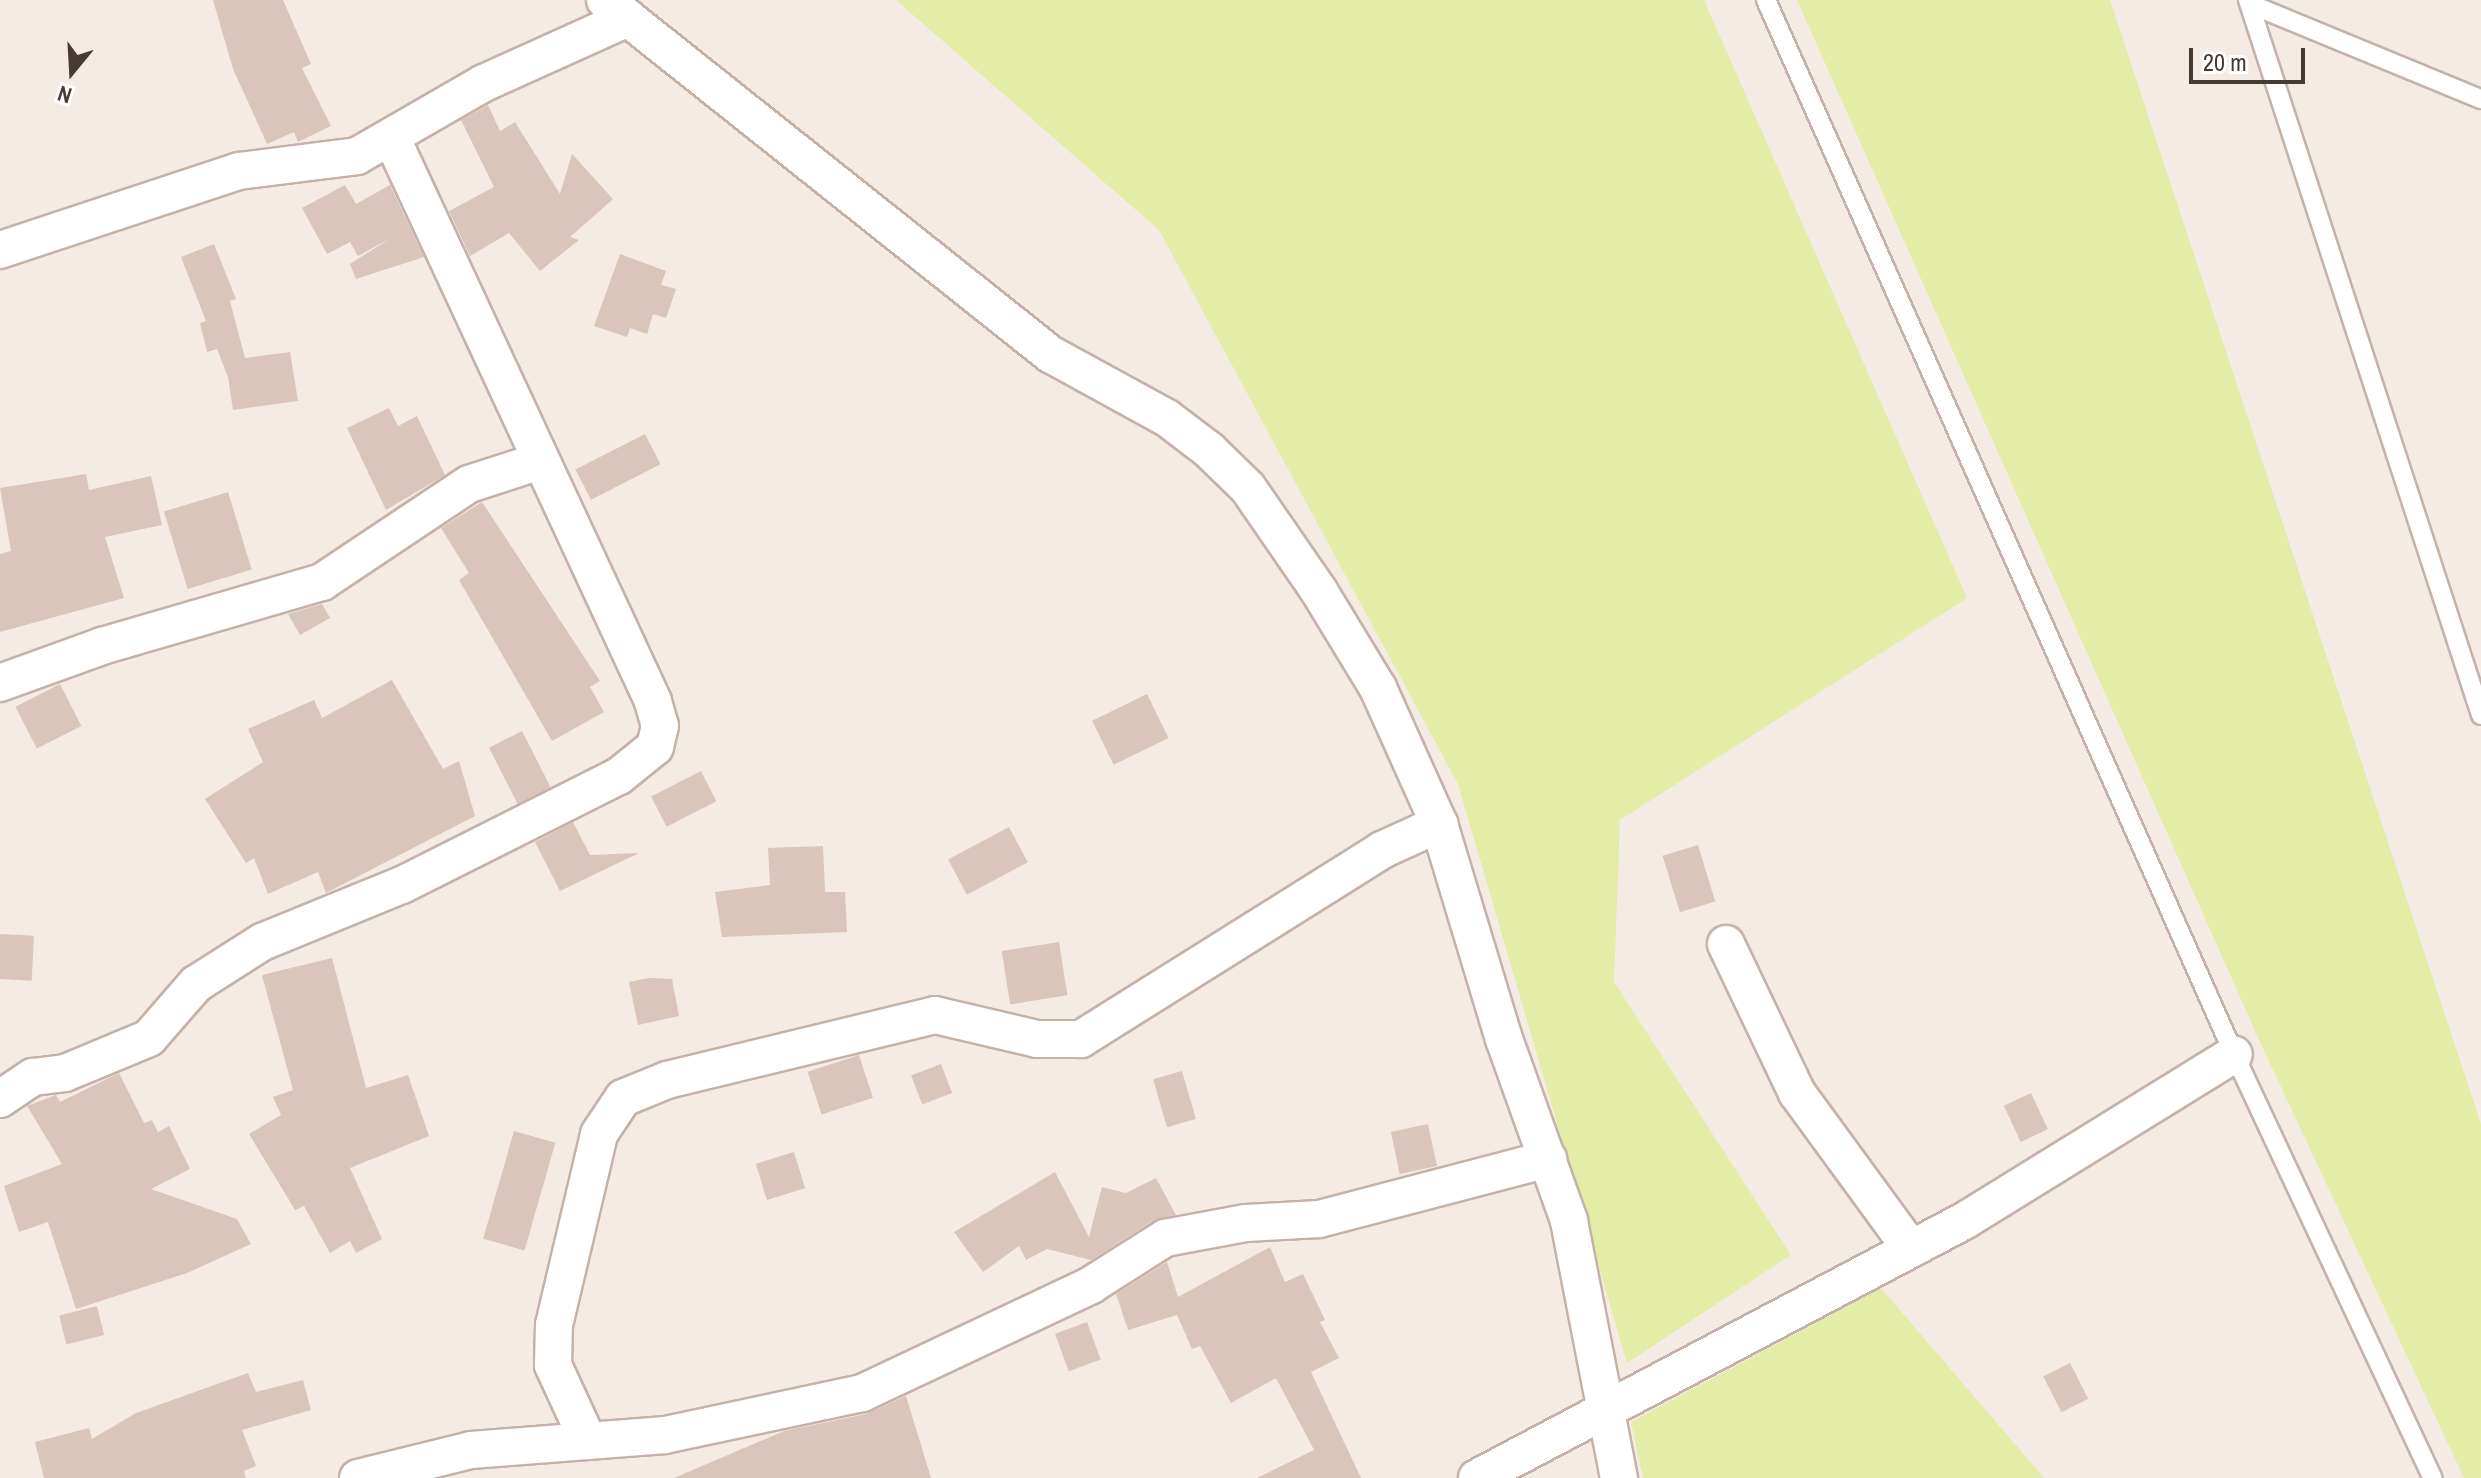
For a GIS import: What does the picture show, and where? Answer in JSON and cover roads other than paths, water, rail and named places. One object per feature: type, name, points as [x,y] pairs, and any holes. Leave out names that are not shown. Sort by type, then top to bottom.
[{"type":"street","points":[[0,250],[239,171],[326,164],[393,141],[484,83],[616,9],[1050,354],[1167,418],[1248,488],[1378,688],[1439,824],[1456,894],[1569,1221],[1619,1478]]},
{"type":"street","points":[[0,1099],[33,1077],[65,1073],[149,1038],[196,984],[262,942],[402,885],[619,776],[655,747],[660,726],[653,701],[537,462],[486,332],[393,141]]},
{"type":"street","points":[[0,683],[156,629],[322,582],[469,484],[537,462]]},
{"type":"street","points":[[588,1441],[553,1365],[554,1325],[599,1134],[623,1098],[667,1080],[935,1015],[1037,1039],[1081,1039],[1382,850],[1439,824]]},
{"type":"street","points":[[1726,944],[1797,1093],[1911,1249]]},
{"type":"street","points":[[1477,1478],[1911,1249],[2234,1054]]},
{"type":"street","points":[[358,1478],[471,1450],[665,1435],[862,1393],[1091,1285],[1165,1238],[1246,1223],[1319,1219],[1548,1159]]},
{"type":"lane","points":[[1766,0],[2234,1054],[2433,1478]]},
{"type":"lane","points":[[2249,2],[2481,99]]},
{"type":"lane","points":[[2249,2],[2481,715]]}]
